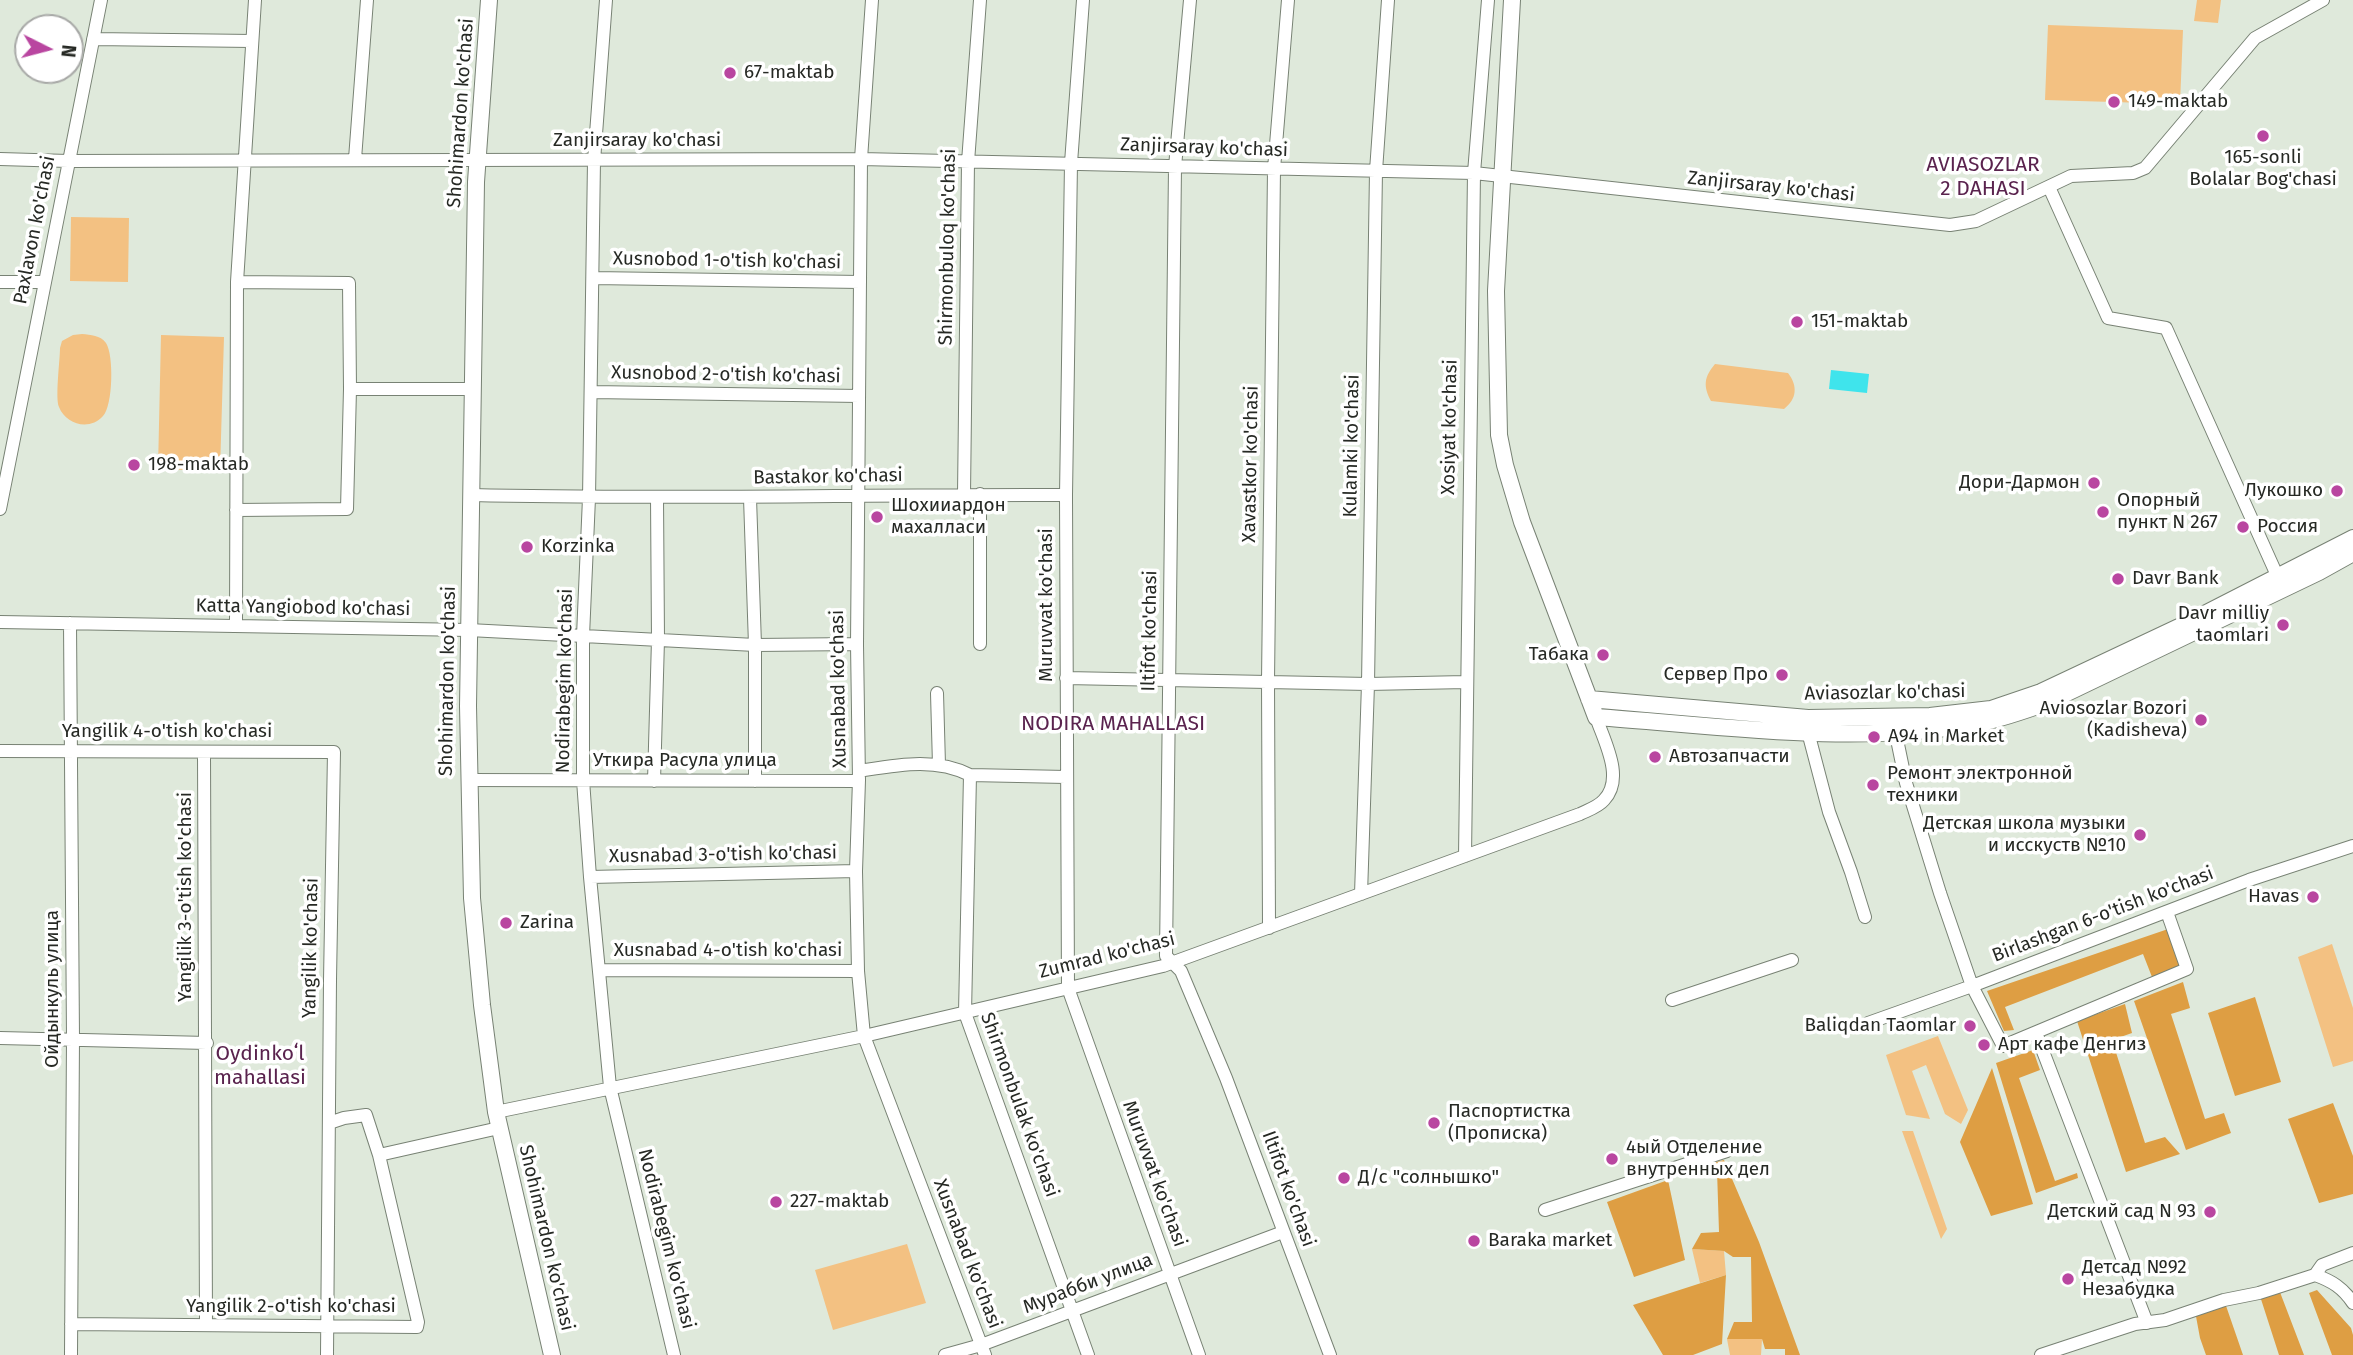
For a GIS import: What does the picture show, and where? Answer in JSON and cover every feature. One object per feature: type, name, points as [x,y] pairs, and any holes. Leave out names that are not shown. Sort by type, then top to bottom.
[{"type":"main road","name":"Shohimardon ko'chasi","points":[[489,0],[477,161],[468,630],[468,780],[476,951],[488,1060],[499,1128],[552,1355]]},
{"type":"main road","points":[[1512,0],[1496,291],[1498,405],[1502,450],[1522,522],[1589,699]]},
{"type":"main road","name":"Aviasozlar ko'chasi","points":[[2280,583],[2353,538]]},
{"type":"main road","name":"Aviasozlar ko'chasi","points":[[1596,717],[1808,725],[1894,724],[1974,712],[2008,704],[2040,692],[2179,627],[2353,553]]},
{"type":"main road","name":"Zumrad ko'chasi","points":[[1589,699],[1596,717]]},
{"type":"main road","name":"Aviasozlar ko'chasi","points":[[1589,699],[1808,725]]},
{"type":"street","name":"Paxlavon ko'chasi","points":[[0,505],[101,0]]},
{"type":"street","points":[[236,626],[237,282],[255,0]]},
{"type":"street","points":[[355,159],[367,0]]},
{"type":"street","name":"Nodirabegim ko'chasi","points":[[606,0],[594,161],[592,392],[583,636],[583,780],[610,1087],[674,1355]]},
{"type":"street","name":"Xusnabad ko'chasi","points":[[872,0],[861,159],[857,644],[859,776],[856,872],[858,971],[864,1036],[983,1350]]},
{"type":"street","name":"Shirmonbuloq ko'chasi","points":[[964,494],[968,162],[980,0]]},
{"type":"street","name":"Muruvvat ko'chasi","points":[[1083,0],[1071,163],[1066,495],[1068,988],[1199,1355]]},
{"type":"street","name":"Iltifot ko'chasi","points":[[1190,0],[1175,167],[1166,956],[1181,971],[1226,1078],[1330,1355]]},
{"type":"street","name":"Xavastkor ko'chasi","points":[[1269,928],[1268,681],[1274,169],[1288,0]]},
{"type":"street","name":"Kulamki ko'chasi","points":[[1361,894],[1368,684],[1376,171],[1388,0]]},
{"type":"street","name":"Xosiyat ko'chasi","points":[[1465,856],[1474,173],[1488,0]]},
{"type":"street","name":"Zanjirsaray ko'chasi","points":[[0,159],[861,159],[1474,173],[1940,226],[1976,220],[2071,176],[2133,173],[2145,168],[2255,38],[2323,0]]},
{"type":"street","points":[[93,40],[252,41]]},
{"type":"street","points":[[2049,187],[2108,318],[2166,328],[2280,583]]},
{"type":"street","name":"Xusnobod 1-o'tish ko'chasi","points":[[593,278],[860,282]]},
{"type":"street","points":[[0,282],[44,282]]},
{"type":"street","points":[[236,510],[346,509],[350,389],[349,283],[237,282]]},
{"type":"street","points":[[350,389],[472,389]]},
{"type":"street","name":"Xusnobod 2-o'tish ko'chasi","points":[[592,392],[859,396]]},
{"type":"street","points":[[980,644],[981,494]]},
{"type":"street","name":"Bastakor ko'chasi","points":[[472,495],[750,498],[1066,495]]},
{"type":"street","points":[[654,781],[658,640],[657,497]]},
{"type":"street","points":[[750,498],[755,645],[755,781]]},
{"type":"street","name":"Katta Yangiobod ko'chasi","points":[[0,622],[468,630],[755,645],[857,644]]},
{"type":"street","name":"Ойдынкуль улица","points":[[70,624],[73,1038],[71,1355]]},
{"type":"street","points":[[1066,678],[1368,684],[1466,682]]},
{"type":"street","points":[[937,693],[939,765]]},
{"type":"street","name":"Zumrad ko'chasi","points":[[496,1112],[864,1036],[1174,963],[1580,814],[1603,801],[1611,788],[1613,772],[1596,717]]},
{"type":"street","points":[[1894,724],[1906,783],[1940,893],[1972,986],[2003,1046],[2187,969],[2167,912]]},
{"type":"street","points":[[1808,725],[1829,812],[1852,872],[1865,917]]},
{"type":"street","name":"Yangilik 4-o'tish ko'chasi","points":[[0,751],[334,752]]},
{"type":"street","name":"Yangilik 3-o'tish ko'chasi","points":[[205,752],[206,1325]]},
{"type":"street","name":"Yangilik ko'chasi","points":[[327,1355],[334,752]]},
{"type":"street","name":"Уткира Расула улица","points":[[468,780],[755,781],[859,776],[905,764],[939,765],[956,768],[970,775],[1066,777]]},
{"type":"street","name":"Shirmonbulak ko'chasi","points":[[970,775],[965,1013],[1088,1355]]},
{"type":"street","name":"Birlashgan 6-o'tish ko'chasi","points":[[1867,1023],[1972,986],[2249,880],[2353,846]]},
{"type":"street","name":"Xusnabad 3-o'tish ko'chasi","points":[[590,877],[856,872]]},
{"type":"street","points":[[1672,1000],[1792,960]]},
{"type":"street","name":"Xusnabad 4-o'tish ko'chasi","points":[[599,970],[858,971]]},
{"type":"street","points":[[2036,1033],[2147,1324]]},
{"type":"street","points":[[0,1038],[207,1043]]},
{"type":"street","name":"Yangilik 2-o'tish ko'chasi","points":[[71,1324],[418,1325],[379,1155],[366,1115],[329,1123]]},
{"type":"street","points":[[379,1155],[499,1128]]},
{"type":"street","points":[[1545,1210],[1727,1151]]},
{"type":"street","name":"Мурабби улица","points":[[945,1355],[983,1350],[1072,1311],[1283,1233]]},
{"type":"street","points":[[2315,1275],[2322,1265],[2353,1253]]},
{"type":"street","points":[[2041,1355],[2136,1324],[2165,1320],[2224,1300],[2259,1293],[2315,1275],[2331,1280],[2346,1292],[2353,1303]]},
{"type":"shaded area","points":[[2197,0],[2221,0],[2218,23],[2194,21]]},
{"type":"shaded area","points":[[2048,25],[2183,30],[2180,104],[2045,100]]},
{"type":"shaded area","points":[[71,217],[129,218],[128,282],[70,281]]},
{"type":"shaded area","points":[[82,334],[104,340],[109,349],[111,369],[109,402],[103,416],[92,423],[79,424],[62,413],[57,396],[62,341]]},
{"type":"shaded area","points":[[161,335],[224,337],[220,471],[158,469]]},
{"type":"shaded area","points":[[1715,364],[1788,373],[1795,387],[1794,397],[1784,409],[1711,401],[1706,382]]},
{"type":"shaded area","points":[[2171,928],[2187,969],[2152,977],[2143,954],[2005,1007],[2014,1030],[2004,1031],[1987,991]]},
{"type":"shaded area","points":[[2332,944],[2353,1008],[2353,1061],[2333,1067],[2298,957]]},
{"type":"shaded area","points":[[2183,982],[2190,1008],[2171,1014],[2205,1119],[2224,1113],[2231,1133],[2186,1150],[2134,1001]]},
{"type":"shaded area","points":[[2255,997],[2281,1082],[2235,1096],[2208,1013]]},
{"type":"shaded area","points":[[2125,1004],[2132,1033],[2112,1040],[2145,1143],[2165,1137],[2180,1154],[2126,1172],[2077,1021]]},
{"type":"shaded area","points":[[1938,1036],[1968,1110],[1961,1124],[1945,1114],[1926,1065],[1912,1071],[1930,1119],[1906,1115],[1886,1055]]},
{"type":"shaded area","points":[[2033,1050],[2040,1070],[2019,1078],[2055,1181],[2077,1173],[2078,1178],[2036,1193],[1996,1063]]},
{"type":"shaded area","points":[[1992,1068],[2033,1204],[1991,1216],[1960,1142]]},
{"type":"shaded area","points":[[2333,1103],[2353,1156],[2353,1194],[2319,1203],[2288,1119]]},
{"type":"shaded area","points":[[1902,1131],[1913,1131],[1947,1229],[1941,1239]]},
{"type":"shaded area","points":[[1724,1160],[1759,1242],[1800,1355],[1785,1355],[1785,1349],[1765,1349],[1762,1339],[1727,1339],[1734,1322],[1752,1322],[1751,1257],[1733,1257],[1724,1251],[1692,1249],[1701,1233],[1719,1232],[1717,1170],[1699,1170],[1696,1167]]},
{"type":"shaded area","points":[[1668,1180],[1685,1260],[1634,1277],[1607,1202]]},
{"type":"shaded area","points":[[907,1244],[926,1303],[833,1330],[815,1270]]},
{"type":"shaded area","points":[[1692,1249],[1724,1251],[1726,1275],[1700,1283]]},
{"type":"shaded area","points":[[1726,1275],[1722,1344],[1693,1355],[1663,1355],[1633,1305]]},
{"type":"shaded area","points":[[2278,1287],[2304,1355],[2279,1355],[2259,1293]]},
{"type":"shaded area","points":[[2317,1290],[2351,1328],[2353,1355],[2332,1355],[2309,1293]]},
{"type":"shaded area","points":[[2224,1300],[2243,1355],[2206,1355],[2200,1338],[2195,1311]]},
{"type":"shaded area","points":[[1727,1339],[1762,1339],[1761,1355],[1730,1355]]},
{"type":"water","points":[[1831,370],[1869,374],[1867,393],[1829,389]]},
{"type":"place","name":"67-maktab","points":[[730,73]]},
{"type":"place","name":"149-maktab","points":[[2114,102]]},
{"type":"place","name":"165-sonli Bolalar Bog'chasi","points":[[2263,136]]},
{"type":"place","name":"151-maktab","points":[[1797,322]]},
{"type":"place","name":"198-maktab","points":[[134,465]]},
{"type":"place","name":"Дори-Дармон","points":[[2094,483]]},
{"type":"place","name":"Лукошко","points":[[2337,491]]},
{"type":"place","name":"Опорный пункт N 267","points":[[2103,512]]},
{"type":"place","name":"Шохииардон махалласи","points":[[877,517]]},
{"type":"place","name":"Россия","points":[[2243,527]]},
{"type":"place","name":"Korzinka","points":[[527,547]]},
{"type":"place","name":"Davr Bank","points":[[2118,579]]},
{"type":"place","name":"Davr milliy taomlari","points":[[2283,625]]},
{"type":"place","name":"Табака","points":[[1603,655]]},
{"type":"place","name":"Сервер Про","points":[[1782,675]]},
{"type":"place","name":"Aviosozlar Bozori (Kadisheva)","points":[[2201,720]]},
{"type":"place","name":"A94 in Market","points":[[1874,737]]},
{"type":"place","name":"Автозапчасти","points":[[1655,757]]},
{"type":"place","name":"Ремонт электронной техники","points":[[1873,785]]},
{"type":"place","name":"Детская школа музыки и исскуств №10","points":[[2140,835]]},
{"type":"place","name":"Havas","points":[[2313,897]]},
{"type":"place","name":"Zarina","points":[[506,923]]},
{"type":"place","name":"Baliqdan Taomlar","points":[[1970,1026]]},
{"type":"place","name":"Арт кафе Денгиз","points":[[1984,1045]]},
{"type":"place","name":"Паспортистка (Прописка)","points":[[1434,1123]]},
{"type":"place","name":"4ый Отделение внутренных дел","points":[[1612,1159]]},
{"type":"place","name":"Д/с \"солнышко\"","points":[[1344,1178]]},
{"type":"place","name":"227-maktab","points":[[776,1202]]},
{"type":"place","name":"Детский сад N 93","points":[[2210,1212]]},
{"type":"place","name":"Baraka market","points":[[1474,1241]]},
{"type":"place","name":"Детсад №92 Незабудка","points":[[2068,1279]]},
{"type":"district","name":"AVIASOZLAR 2 DAHASI","points":[[1983,177]]},
{"type":"district","name":"NODIRA MAHALLASI","points":[[1113,724]]},
{"type":"district","name":"Oydinkoʻl mahallasi","points":[[260,1066]]}]
